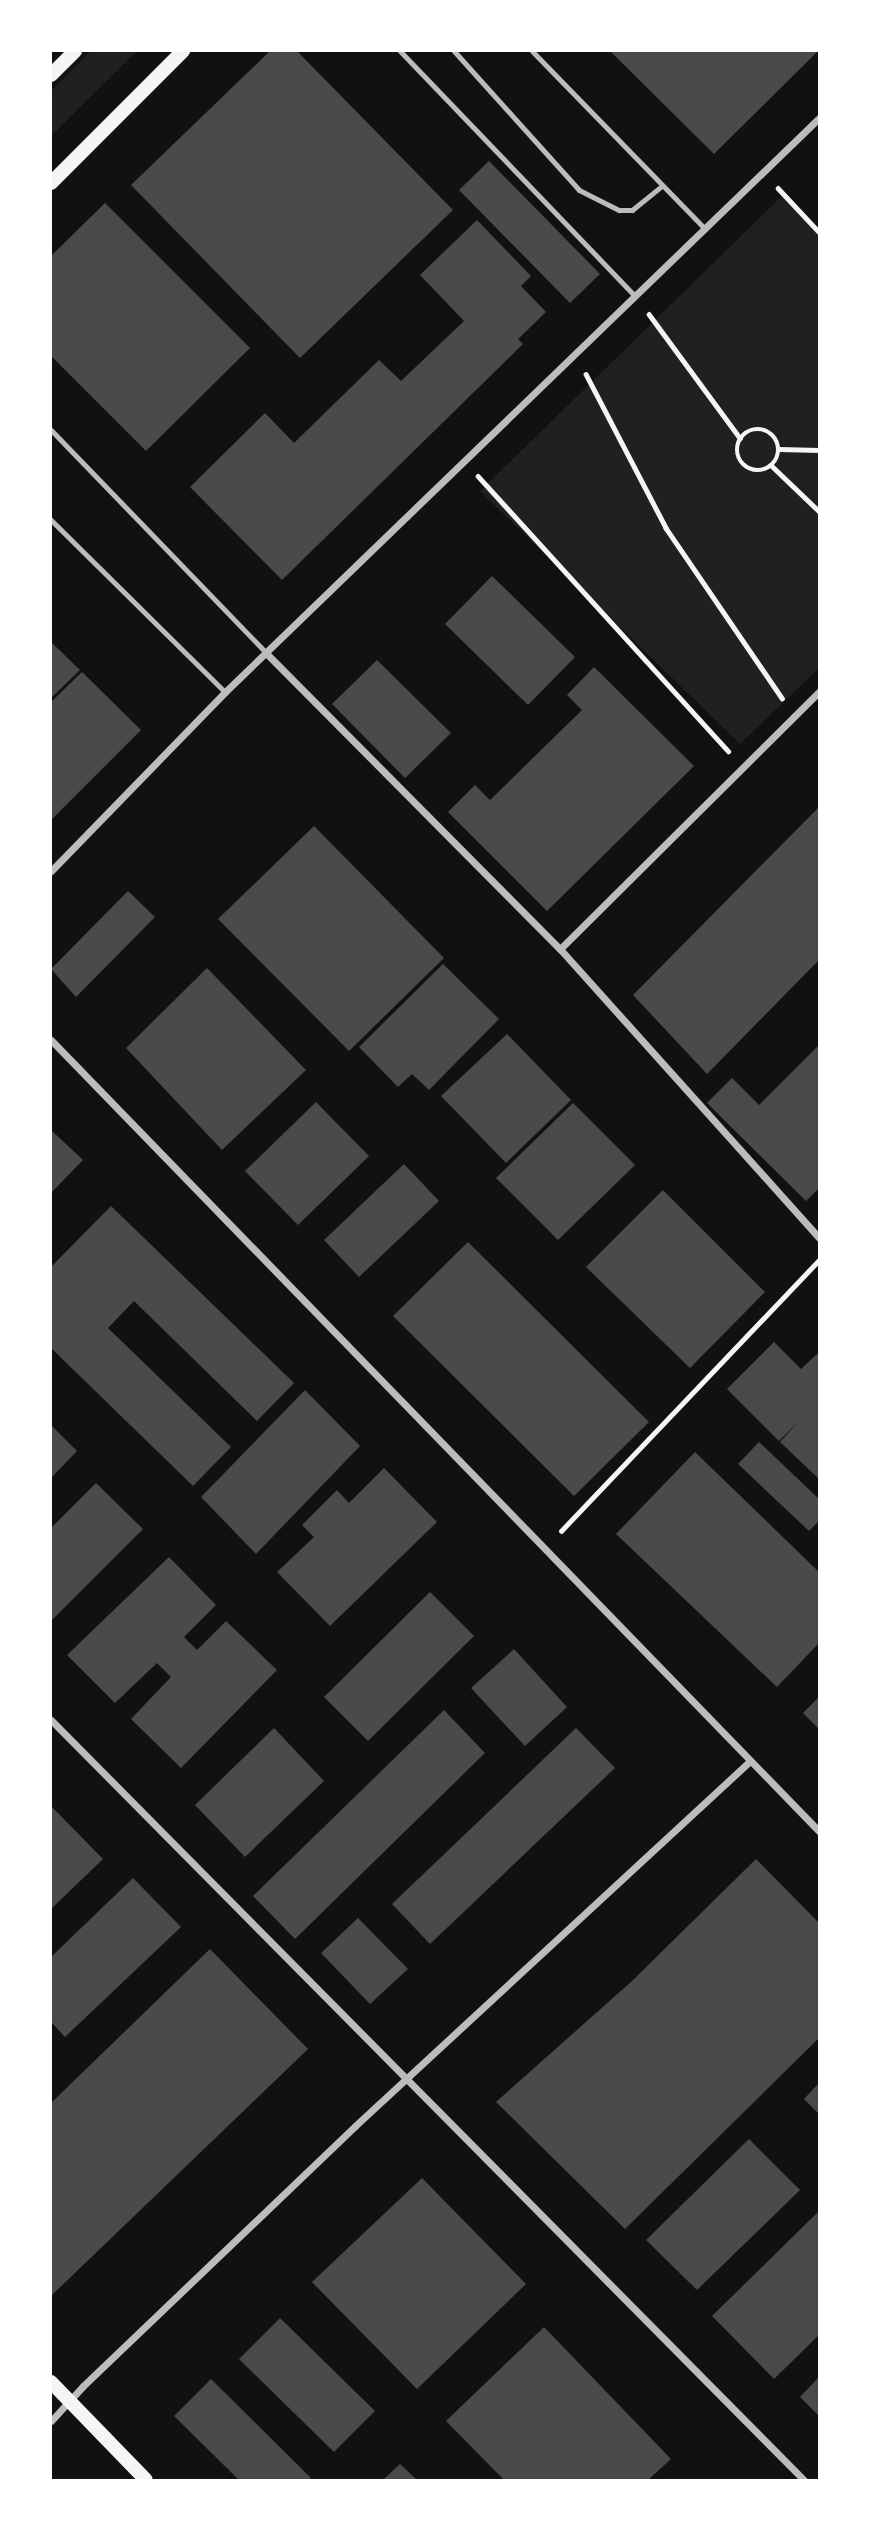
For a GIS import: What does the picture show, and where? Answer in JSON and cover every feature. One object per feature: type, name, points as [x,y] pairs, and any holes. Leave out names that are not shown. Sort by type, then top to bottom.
[{"type":"main road","points":[[51,75],[75,51]]},
{"type":"main road","points":[[51,183],[183,51]]},
{"type":"main road","points":[[51,2382],[146,2480]]},
{"type":"street","points":[[51,872],[225,692],[819,118]]},
{"type":"street","points":[[267,654],[560,949],[819,1238]]},
{"type":"street","points":[[560,949],[819,692]]},
{"type":"street","points":[[51,1040],[819,1831]]},
{"type":"street","points":[[51,1720],[804,2480]]},
{"type":"street","points":[[51,2421],[405,2078],[750,1761]]},
{"type":"lane","points":[[400,51],[636,296]]},
{"type":"lane","points":[[454,51],[579,190],[619,210],[632,210],[662,186]]},
{"type":"lane","points":[[532,51],[704,228]]},
{"type":"lane","points":[[51,430],[267,654]]},
{"type":"lane","points":[[51,520],[225,692]]},
{"type":"path","points":[[763,172],[819,232]]},
{"type":"path","points":[[636,296],[740,438]]},
{"type":"path","points":[[576,354],[666,528],[794,717]]},
{"type":"path","points":[[748,431],[768,432],[776,439],[779,449],[772,466],[763,471],[744,466],[737,447],[740,438],[748,431]]},
{"type":"path","points":[[779,449],[819,450]]},
{"type":"path","points":[[465,462],[743,768]]},
{"type":"path","points":[[772,466],[819,511]]},
{"type":"path","points":[[561,1531],[819,1259]]},
{"type":"shaded area","points":[[91,51],[137,51],[51,136],[51,91]]},
{"type":"shaded area","points":[[785,193],[819,228],[819,668],[740,744],[480,491]]},
{"type":"building","points":[[270,51],[297,51],[453,210],[300,358],[131,185]]},
{"type":"building","points":[[610,51],[818,51],[714,154]]},
{"type":"building","points":[[489,161],[600,274],[570,303],[459,190]]},
{"type":"building","points":[[105,203],[250,348],[146,451],[51,356],[51,256]]},
{"type":"building","points":[[477,220],[531,276],[521,286],[546,312],[518,339],[523,344],[282,580],[190,487],[265,413],[294,443],[379,360],[401,381],[464,321],[420,275]]},
{"type":"building","points":[[492,576],[575,657],[528,705],[445,624]]},
{"type":"building","points":[[51,642],[80,670],[51,698]]},
{"type":"building","points":[[377,660],[451,733],[405,778],[332,704]]},
{"type":"building","points":[[594,667],[694,766],[547,911],[448,812],[475,785],[490,800],[582,710],[567,695]]},
{"type":"building","points":[[82,672],[141,730],[51,820],[51,702]]},
{"type":"building","points":[[819,807],[819,960],[707,1074],[633,995]]},
{"type":"building","points":[[314,826],[444,958],[349,1051],[218,919]]},
{"type":"building","points":[[128,891],[155,917],[76,997],[51,969]]},
{"type":"building","points":[[443,964],[499,1019],[429,1090],[412,1074],[398,1087],[359,1047]]},
{"type":"building","points":[[207,968],[306,1070],[222,1150],[126,1048]]},
{"type":"building","points":[[507,1034],[571,1100],[506,1163],[441,1096]]},
{"type":"building","points":[[819,1045],[819,1188],[806,1201],[707,1103],[732,1078],[759,1105]]},
{"type":"building","points":[[316,1102],[369,1156],[298,1225],[245,1171]]},
{"type":"building","points":[[573,1103],[635,1165],[558,1240],[496,1178]]},
{"type":"building","points":[[51,1130],[83,1160],[51,1193]]},
{"type":"building","points":[[404,1164],[439,1201],[359,1277],[324,1240]]},
{"type":"building","points":[[663,1190],[765,1292],[690,1368],[586,1267]]},
{"type":"building","points":[[111,1206],[294,1383],[257,1421],[134,1301],[108,1328],[231,1447],[193,1486],[51,1348],[51,1267]]},
{"type":"building","points":[[468,1242],[649,1422],[574,1496],[393,1316]]},
{"type":"building","points":[[774,1342],[801,1369],[817,1354],[819,1356],[819,1479],[780,1442],[799,1421],[779,1441],[727,1389]]},
{"type":"building","points":[[305,1390],[360,1446],[256,1554],[201,1497]]},
{"type":"building","points":[[51,1425],[77,1451],[51,1478]]},
{"type":"building","points":[[759,1442],[819,1499],[819,1521],[809,1531],[738,1464]]},
{"type":"building","points":[[695,1452],[819,1572],[819,1643],[777,1687],[616,1534]]},
{"type":"building","points":[[384,1468],[437,1522],[330,1626],[277,1572],[314,1537],[302,1525],[337,1490],[349,1503]]},
{"type":"building","points":[[96,1483],[143,1529],[51,1621],[51,1528]]},
{"type":"building","points":[[169,1557],[216,1605],[184,1637],[197,1650],[226,1621],[277,1670],[181,1768],[131,1719],[171,1677],[157,1663],[115,1703],[67,1655]]},
{"type":"building","points":[[430,1592],[474,1636],[368,1741],[324,1697]]},
{"type":"building","points":[[514,1649],[567,1707],[525,1746],[471,1688]]},
{"type":"building","points":[[819,1697],[819,1729],[803,1713]]},
{"type":"building","points":[[444,1710],[485,1753],[295,1939],[253,1896]]},
{"type":"building","points":[[274,1728],[324,1781],[245,1857],[195,1805]]},
{"type":"building","points":[[576,1728],[615,1768],[430,1944],[392,1904]]},
{"type":"building","points":[[51,1806],[103,1859],[51,1909]]},
{"type":"building","points":[[756,1859],[819,1923],[819,2038],[625,2229],[496,2102],[632,1981]]},
{"type":"building","points":[[133,1878],[181,1927],[65,2037],[51,2022],[51,1957]]},
{"type":"building","points":[[358,1918],[408,1969],[370,2004],[321,1953]]},
{"type":"building","points":[[210,1949],[308,2049],[51,2296],[51,2103]]},
{"type":"building","points":[[819,2083],[819,2114],[804,2099]]},
{"type":"building","points":[[749,2139],[800,2190],[697,2290],[646,2240]]},
{"type":"building","points":[[422,2178],[526,2284],[417,2389],[312,2282]]},
{"type":"building","points":[[819,2211],[819,2335],[774,2379],[712,2316]]},
{"type":"building","points":[[280,2318],[375,2411],[334,2452],[239,2359]]},
{"type":"building","points":[[544,2327],[671,2459],[648,2480],[504,2480],[446,2421]]},
{"type":"building","points":[[819,2377],[819,2416],[800,2397]]},
{"type":"building","points":[[211,2379],[311,2478],[239,2480],[174,2416]]},
{"type":"building","points":[[400,2464],[417,2480],[383,2480]]}]
